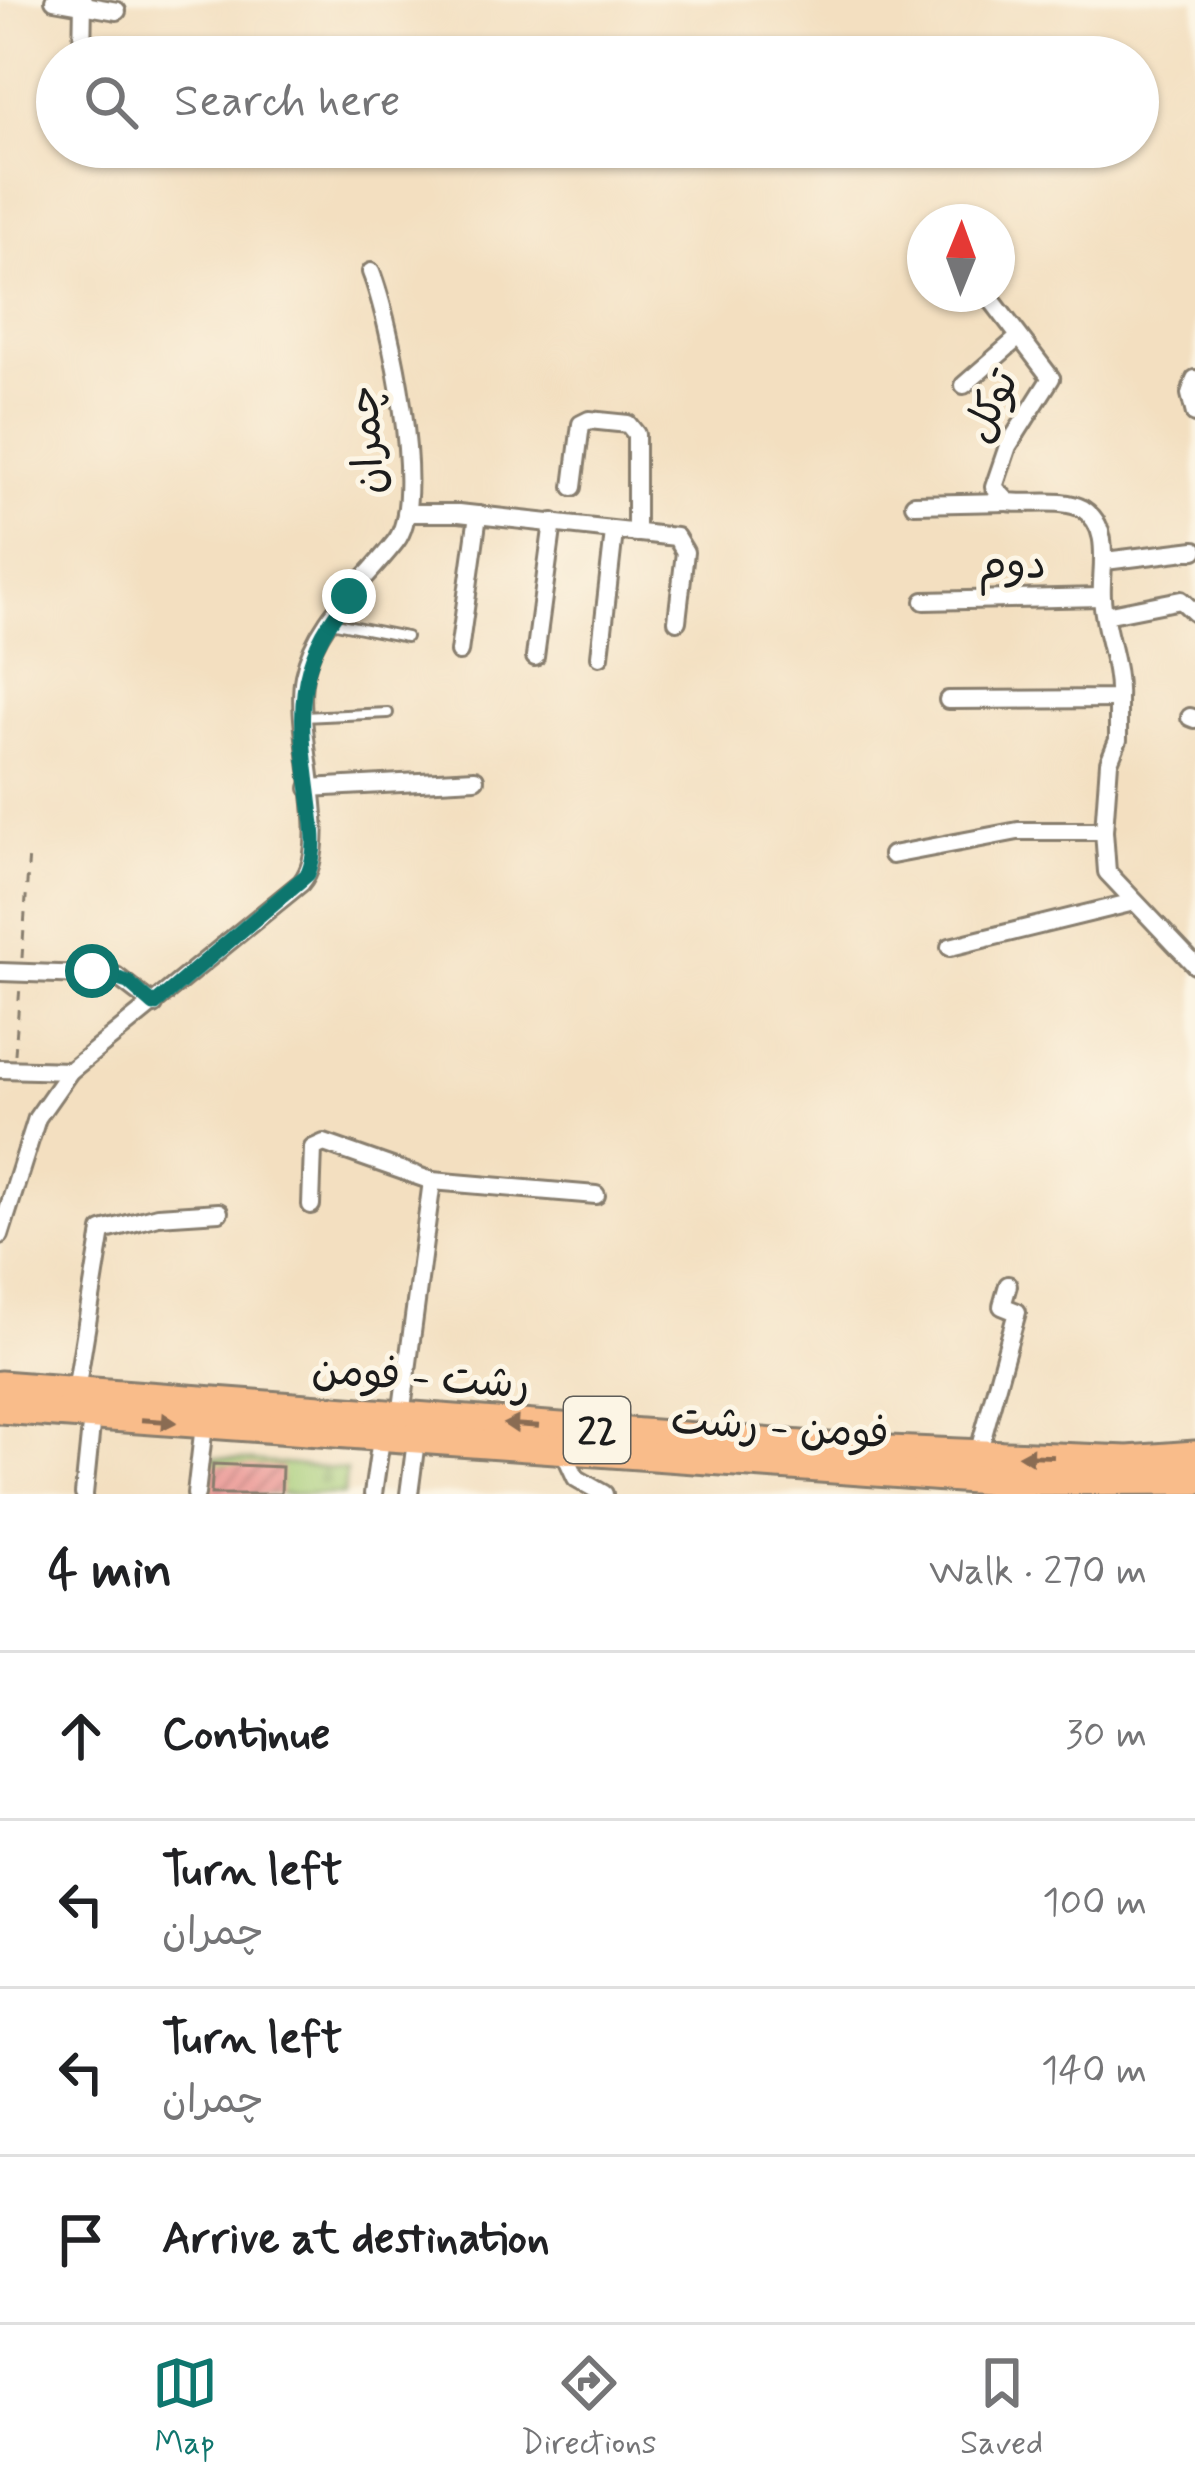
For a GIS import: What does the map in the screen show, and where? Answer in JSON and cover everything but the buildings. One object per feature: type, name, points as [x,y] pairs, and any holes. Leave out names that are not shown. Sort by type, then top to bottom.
[{"type":"highway","name":"رشت - فومن","points":[[0,1385],[978,1454],[1128,1460],[1195,1455]]},
{"type":"highway","name":"فومن - رشت","points":[[0,1409],[1001,1481],[1195,1480]]},
{"type":"street","points":[[54,0],[117,10]]},
{"type":"street","points":[[82,36],[83,2]]},
{"type":"street","name":"چمران","points":[[0,1235],[46,1099],[70,1071],[308,874],[315,850],[302,717],[304,674],[329,621],[397,541],[406,513],[396,362],[371,272]]},
{"type":"street","name":"توکل","points":[[1000,312],[1051,378],[998,471],[994,488],[1008,502],[1074,506],[1088,512],[1105,561]]},
{"type":"street","points":[[964,385],[1019,337]]},
{"type":"street","points":[[1195,379],[1190,394],[1195,414]]},
{"type":"street","points":[[573,487],[581,424],[589,420],[628,424],[636,434],[636,533]]},
{"type":"street","points":[[914,504],[1008,502]]},
{"type":"street","points":[[406,513],[478,514],[662,534],[683,543],[677,621]]},
{"type":"street","points":[[459,652],[478,514]]},
{"type":"street","points":[[536,657],[553,522]]},
{"type":"street","points":[[600,656],[614,532]]},
{"type":"street","points":[[1195,550],[1105,561],[1103,606],[1119,678],[1118,740],[1109,762],[1104,831],[1107,872],[1195,964]]},
{"type":"street","name":"دوم","points":[[924,601],[1103,606],[1181,600],[1195,613]]},
{"type":"street","points":[[948,700],[1118,700]]},
{"type":"street","points":[[308,788],[475,779]]},
{"type":"street","points":[[892,855],[1018,831],[1104,831]]},
{"type":"street","points":[[950,947],[1134,902]]},
{"type":"street","points":[[0,972],[104,974],[128,982],[154,1005]]},
{"type":"street","points":[[0,1069],[70,1071]]},
{"type":"street","points":[[311,1205],[314,1148],[324,1143],[432,1181],[596,1196]]},
{"type":"street","points":[[0,1167],[23,1164]]},
{"type":"street","points":[[400,1416],[432,1181]]},
{"type":"street","points":[[76,1391],[102,1231],[158,1216],[219,1213]]},
{"type":"street","points":[[978,1454],[1017,1312],[1003,1306],[1008,1285]]},
{"type":"street","points":[[84,1494],[92,1416]]},
{"type":"street","points":[[196,1494],[204,1425]]},
{"type":"street","points":[[373,1494],[381,1439]]},
{"type":"street","points":[[409,1494],[416,1442]]},
{"type":"street","points":[[564,1452],[576,1478],[604,1494]]},
{"type":"lane","points":[[329,621],[406,637]]},
{"type":"lane","points":[[302,717],[388,712]]},
{"type":"green space","points":[[210,1457],[346,1470],[344,1494],[206,1494]]},
{"type":"route","points":[[92,971],[128,982],[154,1005],[308,874],[315,850],[302,726],[304,674],[319,635],[349,596]]}]
